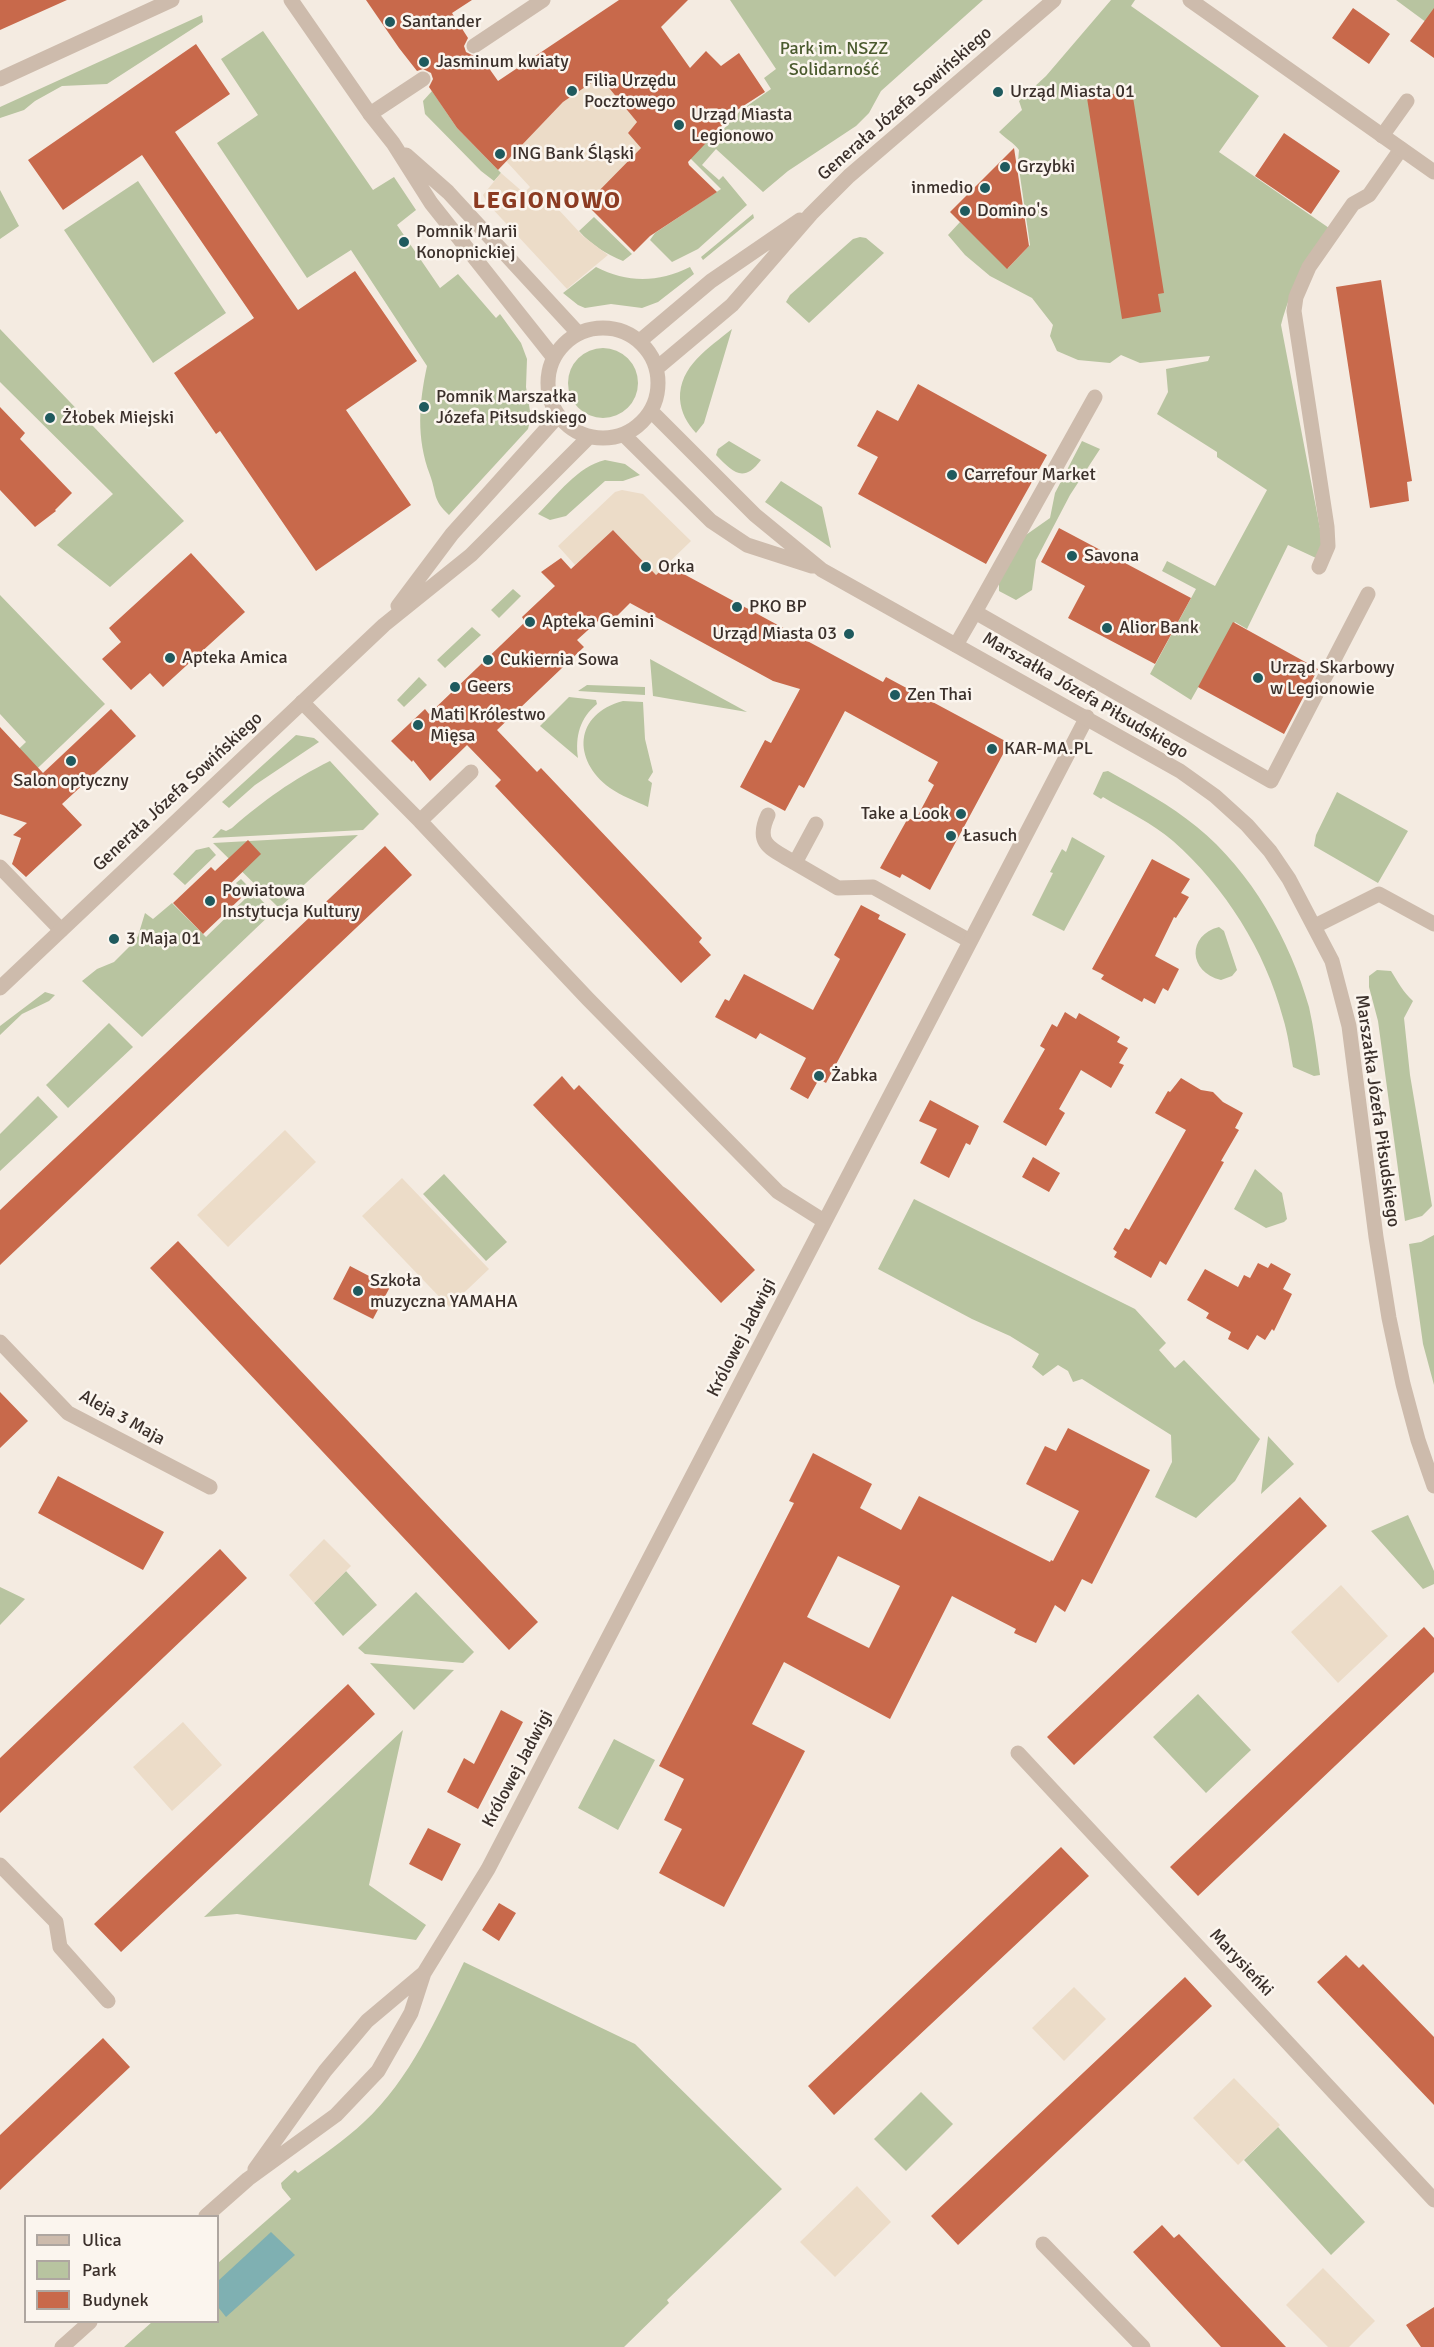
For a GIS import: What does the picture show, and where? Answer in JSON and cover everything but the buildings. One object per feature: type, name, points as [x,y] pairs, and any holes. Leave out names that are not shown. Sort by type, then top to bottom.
[{"type":"street","points":[[0,79],[172,0]]},
{"type":"street","points":[[291,0],[370,114],[393,143],[431,203],[554,358]]},
{"type":"street","points":[[474,46],[543,0]]},
{"type":"street","name":"Generała Józefa Sowińskiego","points":[[657,368],[732,305],[811,214],[849,176],[1054,0]]},
{"type":"street","points":[[1190,0],[1434,172]]},
{"type":"street","points":[[370,114],[423,79]]},
{"type":"street","points":[[1382,136],[1407,101]]},
{"type":"street","points":[[393,143],[448,192],[578,333]]},
{"type":"street","points":[[1319,567],[1328,546],[1327,527],[1294,311],[1296,297],[1309,267],[1353,204],[1369,195],[1401,149]]},
{"type":"street","name":"Generała Józefa Sowińskiego","points":[[641,340],[711,281],[811,214]]},
{"type":"street","points":[[603,327],[616,329],[641,340],[652,354],[657,368],[658,389],[651,411],[639,425],[624,435],[589,437],[572,429],[558,416],[548,393],[548,375],[554,358],[564,344],[578,333],[603,327]]},
{"type":"street","points":[[956,645],[1095,397]]},
{"type":"street","name":"Marszałka Józefa Piłsudskiego","points":[[651,411],[755,515],[822,570],[1180,771],[1215,796],[1270,851],[1289,879],[1332,961],[1348,1026],[1389,1318],[1403,1384],[1418,1440],[1434,1486]]},
{"type":"street","name":"Generała Józefa Sowińskiego","points":[[384,625],[452,534],[558,416]]},
{"type":"street","name":"Marszałka Józefa Piłsudskiego","points":[[624,435],[711,521],[747,545],[822,570]]},
{"type":"street","name":"Generała Józefa Sowińskiego","points":[[0,988],[384,625],[471,555],[589,437]]},
{"type":"street","points":[[975,612],[1271,781],[1368,594]]},
{"type":"street","points":[[302,702],[420,821],[588,999],[778,1192],[824,1221]]},
{"type":"street","name":"Królowej Jadwigi","points":[[208,2215],[248,2179],[336,2115],[378,2071],[411,2013],[424,1972],[488,1869],[1087,717]]},
{"type":"street","points":[[420,821],[471,772]]},
{"type":"street","points":[[768,815],[762,826],[761,837],[768,847],[838,888],[873,887],[970,941]]},
{"type":"street","points":[[795,863],[816,824]]},
{"type":"street","points":[[0,867],[61,930]]},
{"type":"street","points":[[1315,926],[1379,894],[1434,924]]},
{"type":"street","name":"Aleja 3 Maja","points":[[0,1342],[68,1413],[210,1487]]},
{"type":"street","name":"Marysieńki","points":[[1018,1753],[1434,2200]]},
{"type":"street","points":[[0,1865],[56,1922],[60,1947],[108,2001]]},
{"type":"street","name":"Królowej Jadwigi","points":[[248,2179],[325,2071],[367,2021],[424,1972]]},
{"type":"street","points":[[1043,2244],[1143,2347]]},
{"type":"street","points":[[62,2347],[89,2323]]},
{"type":"green space","name":"Park im. NSZZ Solidarność","points":[[730,0],[983,0],[881,91],[869,113],[856,126],[788,171],[763,192],[716,149],[702,165],[719,180],[723,176],[747,205],[698,249],[672,262],[650,240],[655,233],[721,189],[689,157],[706,140],[712,142],[740,111],[771,89],[764,78],[776,69]]},
{"type":"green space","points":[[1111,0],[1135,0],[1131,6],[1259,96],[1219,152],[1329,228],[1300,274],[1281,325],[1323,544],[1316,558],[1288,545],[1247,629],[1235,622],[1191,700],[1150,674],[1196,589],[1162,571],[1167,561],[1215,586],[1267,490],[1217,457],[1217,452],[1157,414],[1168,392],[1166,369],[1208,361],[1210,356],[1140,363],[1121,355],[1110,363],[1078,360],[1057,351],[1050,336],[1053,325],[1032,298],[990,276],[965,255],[948,235],[960,222],[1008,268],[1030,245],[1018,162],[1019,150],[999,132],[1022,110],[1019,101],[1046,76]]},
{"type":"green space","points":[[1396,0],[1434,0],[1434,28]]},
{"type":"green space","points":[[202,15],[203,22],[107,84],[62,86],[24,110],[0,118],[0,107]]},
{"type":"green space","points":[[263,31],[373,190],[394,177],[416,210],[397,225],[440,288],[458,274],[496,318],[500,314],[521,343],[527,359],[526,387],[531,417],[528,429],[449,515],[437,500],[422,448],[420,421],[427,366],[351,250],[307,278],[217,143],[258,115],[221,59]]},
{"type":"green space","points":[[432,91],[457,128],[501,173],[494,181],[481,171],[425,114],[423,101]]},
{"type":"green space","points":[[138,181],[226,313],[153,363],[64,230]]},
{"type":"green space","points":[[0,190],[19,226],[0,239]]},
{"type":"green space","points":[[753,214],[754,218],[703,260],[701,257]]},
{"type":"green space","points":[[594,217],[632,254],[623,261],[599,249],[589,241],[579,231]]},
{"type":"green space","points":[[866,238],[884,253],[809,323],[786,302],[790,295],[853,239]]},
{"type":"green space","points":[[596,267],[619,276],[643,279],[666,276],[690,267],[694,274],[658,302],[642,308],[611,304],[585,308],[563,293]]},
{"type":"green space","points":[[0,329],[184,521],[110,587],[57,545],[113,494],[0,382]]},
{"type":"green space","points":[[732,329],[704,423],[696,433],[685,418],[682,409],[680,399],[684,377],[705,351]]},
{"type":"green space","points":[[603,348],[616,351],[628,358],[635,370],[638,383],[635,396],[628,408],[616,415],[603,418],[590,415],[578,408],[571,396],[568,383],[571,370],[578,358],[590,351]]},
{"type":"green space","points":[[729,441],[761,460],[749,472],[738,473],[716,455],[718,449]]},
{"type":"green space","points":[[1082,441],[1100,449],[1070,495],[1036,560],[1032,590],[1016,600],[999,591],[999,578],[1023,537],[1050,518],[1055,493]]},
{"type":"green space","points":[[605,460],[625,464],[640,475],[623,481],[605,481],[566,516],[550,520],[538,514],[577,475]]},
{"type":"green space","points":[[781,481],[822,507],[831,548],[765,502]]},
{"type":"green space","points":[[513,589],[521,596],[499,618],[491,610]]},
{"type":"green space","points":[[0,595],[105,704],[0,804],[0,767],[26,742],[0,714]]},
{"type":"green space","points":[[472,627],[481,635],[445,668],[437,660]]},
{"type":"green space","points":[[650,659],[747,712],[653,696]]},
{"type":"green space","points":[[419,677],[427,685],[404,707],[397,700]]},
{"type":"green space","points":[[587,685],[645,687],[645,695],[578,691]]},
{"type":"green space","points":[[569,697],[596,700],[597,704],[586,715],[580,728],[577,742],[578,758],[540,726]]},
{"type":"green space","points":[[623,701],[643,702],[645,739],[653,772],[648,780],[652,783],[648,807],[610,788],[598,777],[584,752],[587,727],[595,716],[607,707]]},
{"type":"green space","points":[[296,735],[314,738],[319,742],[255,785],[229,808],[222,802]]},
{"type":"green space","points":[[330,761],[379,814],[363,830],[212,838],[221,829],[226,831],[232,828],[291,783]]},
{"type":"green space","points":[[1108,771],[1143,790],[1197,827],[1235,864],[1251,886],[1279,932],[1301,982],[1311,1015],[1320,1075],[1314,1076],[1293,1067],[1285,1024],[1266,968],[1241,921],[1210,878],[1165,835],[1103,797],[1101,799],[1093,794],[1103,772]]},
{"type":"green space","points":[[1337,792],[1408,831],[1378,883],[1314,846],[1316,835]]},
{"type":"green space","points":[[358,835],[279,908],[213,843]]},
{"type":"green space","points":[[1072,837],[1105,856],[1064,931],[1032,915],[1053,873],[1050,872],[1062,849],[1066,852]]},
{"type":"green space","points":[[209,847],[216,855],[185,885],[173,874],[196,850]]},
{"type":"green space","points":[[241,879],[273,912],[142,1037],[82,981],[97,969],[114,962],[132,944],[138,936],[145,913],[153,919],[172,903],[206,937],[248,896],[236,883]]},
{"type":"green space","points":[[1219,927],[1224,931],[1237,970],[1232,976],[1221,980],[1210,976],[1202,969],[1197,962],[1196,954],[1201,938],[1209,931]]},
{"type":"green space","points":[[1377,970],[1391,971],[1413,1001],[1404,1018],[1410,1075],[1432,1206],[1422,1216],[1405,1221],[1378,1021],[1369,987],[1369,976]]},
{"type":"green space","points":[[45,992],[55,995],[49,1001],[22,1014],[0,1035],[0,1026]]},
{"type":"green space","points":[[109,1023],[133,1047],[68,1108],[46,1085]]},
{"type":"green space","points":[[38,1096],[58,1117],[0,1171],[0,1134]]},
{"type":"green space","points":[[1255,1169],[1282,1193],[1287,1219],[1284,1222],[1266,1228],[1234,1209]]},
{"type":"green space","points":[[444,1174],[507,1242],[486,1261],[423,1194]]},
{"type":"green space","points":[[914,1199],[1135,1309],[1166,1343],[1159,1350],[1175,1368],[1184,1360],[1260,1439],[1235,1481],[1196,1518],[1155,1497],[1172,1462],[1171,1435],[1082,1379],[1073,1382],[1068,1371],[1058,1365],[1043,1376],[1032,1367],[1039,1354],[1010,1336],[972,1319],[878,1269]]},
{"type":"green space","points":[[1434,1235],[1434,1385],[1423,1344],[1409,1244],[1421,1242]]},
{"type":"green space","points":[[1268,1437],[1294,1464],[1261,1494]]},
{"type":"green space","points":[[1408,1515],[1434,1571],[1434,1584],[1423,1589],[1371,1531]]},
{"type":"green space","points":[[346,1571],[377,1605],[343,1636],[314,1603]]},
{"type":"green space","points":[[0,1587],[25,1599],[0,1625]]},
{"type":"green space","points":[[416,1592],[474,1652],[463,1663],[365,1654],[358,1648]]},
{"type":"green space","points":[[370,1663],[454,1670],[414,1710]]},
{"type":"green space","points":[[1198,1694],[1251,1750],[1206,1793],[1153,1737]]},
{"type":"green space","points":[[403,1730],[369,1885],[426,1925],[416,1940],[237,1914],[204,1917]]},
{"type":"green space","points":[[614,1739],[655,1760],[618,1830],[578,1808]]},
{"type":"green space","points":[[464,1962],[635,2044],[782,2189],[667,2300],[669,2303],[624,2347],[124,2347],[151,2323],[219,2323],[219,2262],[291,2199],[282,2188],[281,2183],[295,2170],[298,2173],[340,2142],[380,2105],[409,2067]]},
{"type":"green space","points":[[921,2092],[953,2124],[906,2171],[874,2139]]},
{"type":"green space","points":[[1278,2127],[1365,2222],[1331,2255],[1244,2160]]},
{"type":"shaded area","points":[[600,77],[637,122],[628,133],[641,148],[586,204],[576,192],[558,209],[583,236],[608,255],[567,289],[488,204],[483,195],[501,173],[524,193],[530,187],[506,161],[563,102]]},
{"type":"shaded area","points":[[622,490],[643,494],[691,541],[656,575],[613,530],[575,565],[558,546],[615,492]]},
{"type":"shaded area","points":[[285,1130],[316,1162],[228,1247],[197,1215]]},
{"type":"shaded area","points":[[402,1178],[489,1269],[449,1307],[362,1216]]},
{"type":"shaded area","points":[[324,1539],[351,1566],[314,1603],[289,1575]]},
{"type":"shaded area","points":[[1341,1585],[1388,1636],[1338,1683],[1291,1632]]},
{"type":"shaded area","points":[[183,1722],[222,1765],[172,1811],[133,1767]]},
{"type":"shaded area","points":[[1074,1987],[1106,2019],[1064,2061],[1032,2028]]},
{"type":"shaded area","points":[[1234,2078],[1280,2125],[1238,2165],[1193,2118]]},
{"type":"shaded area","points":[[857,2186],[891,2222],[835,2277],[800,2242]]},
{"type":"shaded area","points":[[1323,2268],[1375,2321],[1349,2347],[1328,2347],[1286,2305]]},
{"type":"water","points":[[271,2232],[295,2255],[226,2317],[219,2308],[219,2280]]},
{"type":"place","name":"Santander","points":[[390,22]]},
{"type":"place","name":"Jasminum kwiaty","points":[[424,62]]},
{"type":"place","name":"Filia Urzędu Pocztowego","points":[[572,91]]},
{"type":"place","name":"Urząd Miasta 01","points":[[998,92]]},
{"type":"place","name":"Urząd Miasta Legionowo","points":[[679,125]]},
{"type":"place","name":"ING Bank Śląski","points":[[500,154]]},
{"type":"place","name":"Grzybki","points":[[1005,167]]},
{"type":"place","name":"inmedio","points":[[985,188]]},
{"type":"place","name":"Domino's","points":[[965,211]]},
{"type":"place","name":"Pomnik Marii Konopnickiej","points":[[404,242]]},
{"type":"place","name":"Pomnik Marszałka Józefa Piłsudskiego","points":[[424,407]]},
{"type":"place","name":"Żłobek Miejski","points":[[50,418]]},
{"type":"place","name":"Carrefour Market","points":[[952,475]]},
{"type":"place","name":"Savona","points":[[1072,556]]},
{"type":"place","name":"Orka","points":[[646,567]]},
{"type":"place","name":"PKO BP","points":[[737,607]]},
{"type":"place","name":"Apteka Gemini","points":[[530,622]]},
{"type":"place","name":"Alior Bank","points":[[1107,628]]},
{"type":"place","name":"Urząd Miasta 03","points":[[849,634]]},
{"type":"place","name":"Apteka Amica","points":[[170,658]]},
{"type":"place","name":"Cukiernia Sowa","points":[[488,660]]},
{"type":"place","name":"Urząd Skarbowy w Legionowie","points":[[1258,678]]},
{"type":"place","name":"Geers","points":[[455,687]]},
{"type":"place","name":"Zen Thai","points":[[895,695]]},
{"type":"place","name":"Mati Królestwo Mięsa","points":[[418,725]]},
{"type":"place","name":"KAR-MA.PL","points":[[992,749]]},
{"type":"place","name":"Salon optyczny","points":[[71,761]]},
{"type":"place","name":"Take a Look","points":[[961,814]]},
{"type":"place","name":"Łasuch","points":[[951,836]]},
{"type":"place","name":"Powiatowa Instytucja Kultury","points":[[210,901]]},
{"type":"place","name":"3 Maja 01","points":[[114,939]]},
{"type":"place","name":"Żabka","points":[[819,1076]]},
{"type":"place","name":"Szkoła muzyczna YAMAHA","points":[[358,1291]]},
{"type":"district","name":"LEGIONOWO","points":[[547,202]]}]
